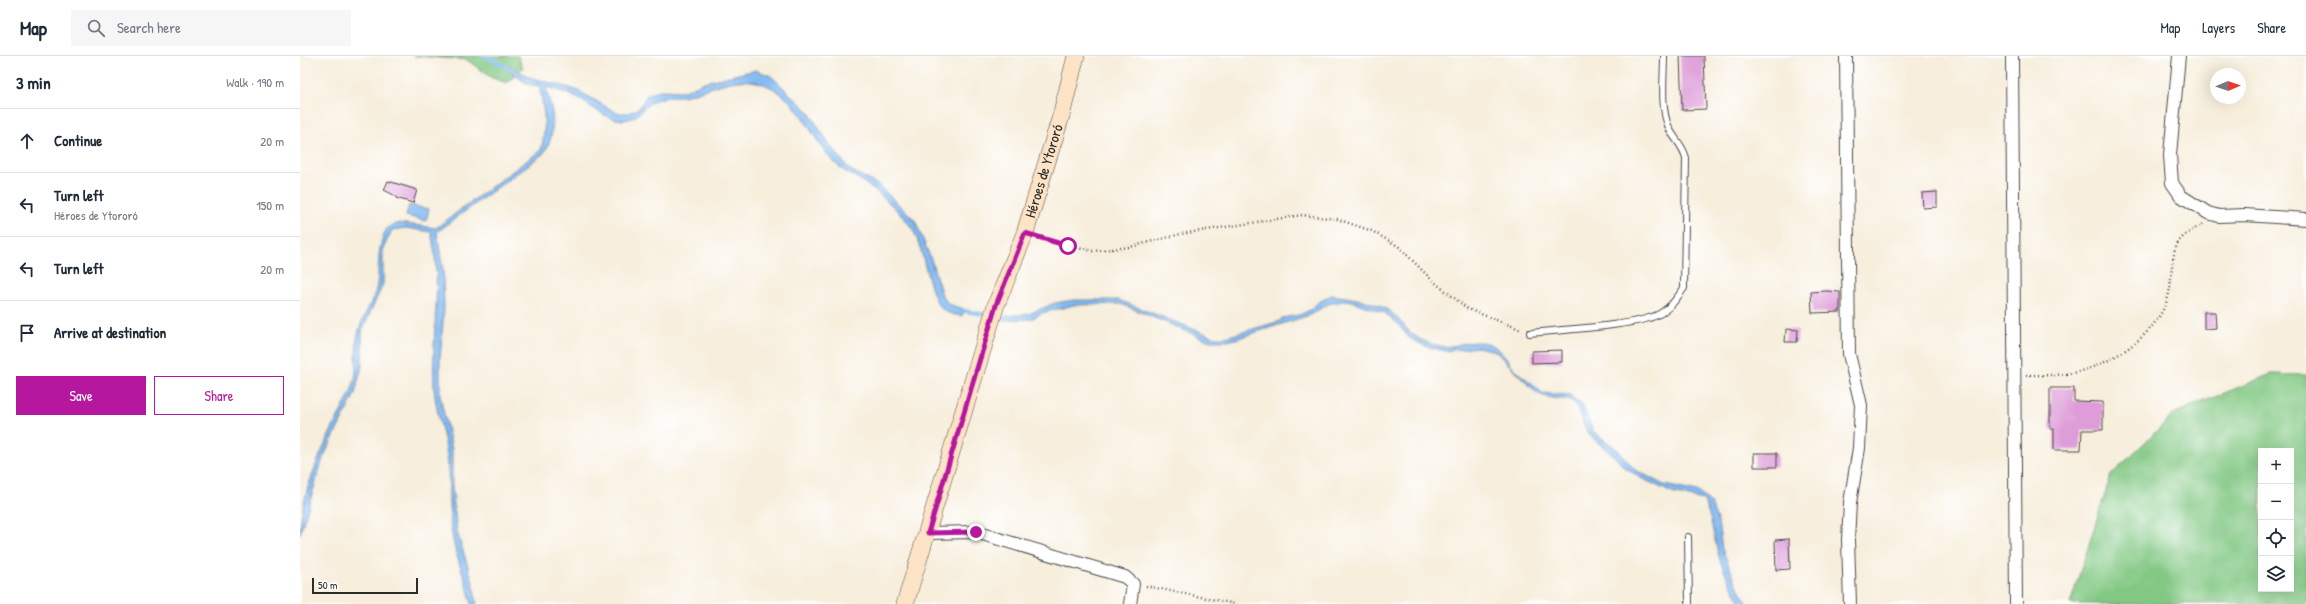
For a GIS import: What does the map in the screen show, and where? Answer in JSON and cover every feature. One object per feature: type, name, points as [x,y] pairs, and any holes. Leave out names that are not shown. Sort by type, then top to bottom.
[{"type":"main road","name":"Héroes de Ytororó","points":[[905,604],[928,533],[996,305],[1025,233],[1061,116],[1076,56]]},
{"type":"street","points":[[1846,56],[1849,354],[1861,404],[1859,448],[1850,510],[1850,604]]},
{"type":"street","points":[[2012,56],[2016,604]]},
{"type":"street","points":[[2179,56],[2170,155],[2172,183],[2181,196],[2208,213],[2220,216],[2245,214],[2306,219]]},
{"type":"street","points":[[928,533],[976,532],[1125,577],[1133,584],[1130,604]]},
{"type":"lane","points":[[1530,333],[1639,320],[1665,310],[1674,303],[1684,288],[1686,158],[1684,149],[1670,130],[1666,117],[1664,56]]},
{"type":"lane","points":[[1688,537],[1689,604]]},
{"type":"path","points":[[1025,233],[1068,246],[1093,251],[1130,247],[1181,234],[1302,215],[1337,219],[1372,231],[1398,246],[1433,281],[1468,309],[1530,333]]},
{"type":"path","points":[[2014,376],[2070,374],[2087,369],[2103,364],[2140,337],[2160,317],[2169,294],[2176,246],[2180,240],[2220,216]]},
{"type":"path","points":[[1133,584],[1236,604]]},
{"type":"green space","points":[[414,56],[518,56],[523,68],[507,83],[492,78],[467,60]]},
{"type":"green space","points":[[2271,374],[2306,375],[2306,604],[2070,604],[2111,475],[2175,413]]},
{"type":"water","points":[[509,65],[529,77],[577,90],[617,113],[628,113],[639,108],[647,95],[660,90],[685,91],[704,82],[756,70],[771,76],[809,112],[827,141],[849,169],[878,185],[915,220],[931,259],[941,293],[948,304],[964,309],[962,316],[954,315],[942,309],[937,303],[917,238],[909,224],[892,205],[878,193],[843,170],[833,161],[825,152],[796,109],[777,91],[765,85],[754,82],[732,82],[688,95],[655,100],[635,116],[628,120],[623,120],[611,118],[573,96],[546,87],[553,123],[552,134],[543,154],[437,232],[443,271],[444,309],[440,359],[440,395],[452,450],[452,486],[457,532],[472,579],[477,604],[471,604],[451,529],[447,455],[434,387],[436,271],[431,232],[406,228],[392,230],[383,249],[383,284],[362,331],[362,366],[355,394],[323,458],[300,534],[303,506],[316,464],[354,384],[358,336],[361,324],[376,291],[380,248],[384,234],[388,227],[399,223],[436,228],[541,150],[544,134],[544,118],[539,86],[527,84],[506,68]]},
{"type":"water","points":[[409,205],[429,209],[426,221],[406,216]]},
{"type":"water","points":[[1332,295],[1361,300],[1383,307],[1393,314],[1413,335],[1433,344],[1447,347],[1469,342],[1492,345],[1503,354],[1521,375],[1542,393],[1570,395],[1583,406],[1593,431],[1619,451],[1634,469],[1664,485],[1698,492],[1711,504],[1718,522],[1722,549],[1739,589],[1748,604],[1742,604],[1725,573],[1703,500],[1672,493],[1641,478],[1624,467],[1616,458],[1588,434],[1574,402],[1546,397],[1537,393],[1495,351],[1478,347],[1445,351],[1425,346],[1409,338],[1397,323],[1385,313],[1348,300],[1328,304],[1310,315],[1229,341],[1210,341],[1121,304],[1074,305],[1042,313],[1031,319],[1003,320],[1005,316],[1028,314],[1055,303],[1073,300],[1119,300],[1214,337],[1226,337],[1280,321],[1282,318],[1299,315],[1310,310],[1317,303]]},
{"type":"building","points":[[1680,56],[1704,56],[1706,109],[1682,110]]},
{"type":"building","points":[[388,181],[417,190],[413,203],[396,198],[396,196],[384,190]]},
{"type":"building","points":[[1937,192],[1937,207],[1923,208],[1922,193]]},
{"type":"building","points":[[1811,292],[1840,292],[1840,312],[1812,313]]},
{"type":"building","points":[[2204,312],[2215,312],[2216,328],[2204,329]]},
{"type":"building","points":[[1786,329],[1798,330],[1797,342],[1785,342]]},
{"type":"building","points":[[1562,350],[1562,362],[1532,363],[1532,351]]},
{"type":"building","points":[[2050,388],[2074,388],[2074,401],[2103,402],[2103,430],[2082,430],[2081,450],[2054,450],[2054,429],[2050,429]]},
{"type":"building","points":[[1754,453],[1777,453],[1777,467],[1754,467]]},
{"type":"building","points":[[1789,539],[1790,569],[1776,570],[1775,540]]},
{"type":"waterway","points":[[485,56],[510,69]]},
{"type":"waterway","points":[[958,310],[989,315]]},
{"type":"route","points":[[976,532],[966,531],[928,533],[996,305],[1025,233],[1068,246]]}]
